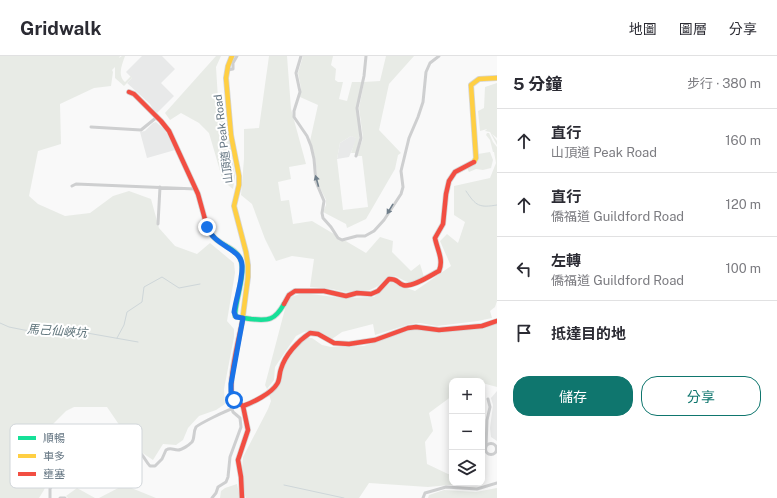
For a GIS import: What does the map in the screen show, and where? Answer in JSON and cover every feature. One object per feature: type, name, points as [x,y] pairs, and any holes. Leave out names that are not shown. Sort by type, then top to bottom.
[{"type":"main road","name":"山頂道 Peak Road","points":[[232,56],[227,70],[226,82],[231,135],[239,176],[239,185],[234,206],[248,265],[243,318],[231,384],[232,396],[236,402]]},
{"type":"main road","points":[[129,92],[134,94],[169,131],[196,188],[210,232],[218,242],[236,253],[241,260],[242,270],[234,312],[236,317],[264,320],[273,318],[279,313],[289,294],[296,290],[324,291],[346,296],[371,294],[378,291],[389,279],[396,279],[404,284],[412,285],[439,271],[441,262],[435,238],[444,224],[447,184],[455,172],[472,164],[476,158],[472,85],[479,79],[497,78]]},
{"type":"main road","points":[[236,402],[243,406],[247,405],[276,386],[283,364],[300,340],[310,334],[319,334],[328,341],[336,344],[378,339],[411,327],[419,326],[439,330],[482,326],[497,321]]},
{"type":"main road","points":[[245,417],[249,407],[254,401]]},
{"type":"main road","points":[[242,498],[241,477],[238,460],[248,430],[243,406]]},
{"type":"street","points":[[227,70],[233,69],[233,63],[237,56]]},
{"type":"street","points":[[301,56],[296,73],[300,92],[294,111],[294,117],[307,136],[311,146],[314,159],[315,179],[324,201],[322,217],[339,239],[344,240],[367,235],[374,231],[383,222],[402,192],[403,187],[401,174],[409,138],[423,102],[427,70],[432,61],[439,56]]},
{"type":"street","points":[[356,156],[361,138],[357,108],[364,76],[366,56]]},
{"type":"street","points":[[91,127],[141,130],[156,117]]},
{"type":"street","points":[[72,186],[76,184],[196,188]]},
{"type":"street","points":[[158,224],[160,187]]},
{"type":"street","points":[[486,434],[487,439],[496,447],[496,451],[491,454],[487,452],[486,447],[486,434],[487,420],[490,407],[488,399]]},
{"type":"street","points":[[142,455],[150,466],[155,466],[162,459],[166,450],[171,448],[181,449],[194,438],[195,428],[222,412],[232,409],[236,402]]},
{"type":"street","points":[[212,498],[218,487],[226,482],[230,457],[241,427],[240,418],[233,412],[232,409]]},
{"type":"street","points":[[486,447],[488,444],[494,444]]},
{"type":"street","points":[[423,498],[425,492],[446,487],[477,490],[497,483]]},
{"type":"street","points":[[50,488],[50,498]]},
{"type":"street","points":[[60,498],[65,498]]},
{"type":"shaded area","points":[[0,56],[120,56],[119,58],[125,56],[121,76],[125,82],[131,76],[132,78],[124,86],[115,78],[115,67],[112,70],[111,86],[94,88],[60,104],[61,144],[38,151],[29,196],[38,204],[65,216],[90,213],[113,196],[129,191],[151,199],[159,228],[175,246],[197,254],[210,243],[234,263],[235,273],[227,321],[234,329],[234,337],[224,389],[225,404],[216,410],[199,416],[188,428],[183,440],[176,445],[163,444],[153,460],[142,453],[142,424],[119,424],[107,407],[74,407],[66,411],[53,424],[10,424],[10,488],[45,488],[39,498],[0,498]]},
{"type":"shaded area","points":[[142,56],[162,56],[175,69],[161,83],[174,96],[157,113],[150,104],[127,83],[132,78],[126,72]]},
{"type":"shaded area","points":[[216,56],[221,56],[216,67],[218,99],[228,130],[235,176],[233,189],[223,181],[209,133],[199,123],[181,113],[170,120],[165,113]]},
{"type":"shaded area","points":[[269,56],[287,56],[291,109],[306,164],[289,167],[291,179],[278,182],[281,201],[289,200],[293,224],[312,221],[366,253],[380,237],[393,241],[392,252],[411,271],[420,264],[424,277],[413,284],[395,276],[387,277],[378,286],[370,290],[345,292],[310,287],[314,259],[292,256],[276,261],[265,239],[252,204],[241,195],[244,159],[244,129],[259,128]]},
{"type":"shaded area","points":[[303,56],[333,56],[331,65],[336,69],[335,80],[338,82],[343,82],[339,99],[347,101],[352,82],[362,82],[356,108],[360,135],[356,153],[351,153],[356,138],[351,136],[340,143],[337,159],[343,210],[368,207],[362,156],[357,156],[363,138],[359,108],[364,82],[380,81],[386,56],[414,56],[389,84],[379,130],[401,153],[398,155],[395,169],[366,219],[347,228],[346,224],[323,212],[326,205],[326,200],[318,184],[315,157],[310,141],[318,105],[300,97],[301,88],[298,73]]},
{"type":"shaded area","points":[[497,83],[497,138],[492,134],[497,141],[497,145],[490,132],[485,131],[487,129],[480,131],[478,111],[484,108],[485,87]]},
{"type":"shaded area","points":[[156,122],[165,130],[175,150],[147,158],[140,132],[145,131]]},
{"type":"shaded area","points":[[489,133],[497,147],[497,301],[495,307],[490,311],[492,318],[437,326],[420,323],[410,324],[375,335],[373,324],[342,332],[332,339],[319,332],[304,332],[296,336],[275,367],[274,380],[267,389],[265,385],[286,305],[291,297],[303,293],[342,298],[374,297],[391,282],[415,291],[451,266],[440,241],[447,234],[458,243],[465,222],[454,215],[454,186],[490,178],[496,163],[490,140],[486,135]]},
{"type":"shaded area","points":[[351,136],[357,138],[349,157],[337,159],[340,143]]},
{"type":"shaded area","points":[[490,152],[493,160],[491,168],[483,170],[476,169],[469,172],[467,168],[477,164],[478,154]]},
{"type":"shaded area","points":[[497,322],[497,387],[485,384],[485,378],[449,378],[449,398],[429,413],[433,431],[425,442],[427,464],[449,474],[449,485],[428,487],[369,483],[359,498],[246,498],[241,483],[243,457],[268,409],[271,401],[269,394],[276,386],[282,369],[293,352],[306,338],[312,338],[322,345],[331,347],[364,346],[411,330],[420,329],[433,332]]},
{"type":"shaded area","points":[[497,391],[497,441],[491,437],[490,428],[493,405],[491,398]]},
{"type":"shaded area","points":[[237,484],[240,498],[220,498],[221,491]]},
{"type":"shaded area","points":[[77,488],[95,498],[68,498],[66,496]]},
{"type":"shaded area","points":[[118,488],[131,488],[156,498],[99,498]]},
{"type":"shaded area","points":[[497,488],[497,498],[428,498],[429,495],[444,490],[476,492]]},
{"type":"waterway","points":[[466,191],[478,205],[497,205]]},
{"type":"waterway","points":[[117,338],[124,325],[127,312],[142,302],[144,287],[162,277],[179,288],[200,284]]},
{"type":"waterway","name":"馬己仙峽坑","points":[[0,323],[9,327],[24,330],[55,334],[70,330],[138,342]]},
{"type":"waterway","points":[[284,485],[344,498]]},
{"type":"traffic: fast","points":[[206,223],[213,236],[237,253],[242,264],[235,316],[251,319],[267,319],[278,313],[284,304]]},
{"type":"traffic: slow","points":[[232,56],[228,66],[226,78],[231,135],[239,176],[239,185],[234,206],[248,265],[248,277],[242,323]]},
{"type":"traffic: slow","points":[[474,162],[476,158],[471,85],[479,79],[497,78]]},
{"type":"traffic: jam","points":[[129,92],[134,94],[169,131],[198,194],[206,223]]},
{"type":"traffic: jam","points":[[284,304],[289,295],[295,291],[324,291],[346,296],[357,293],[371,294],[378,291],[389,279],[403,285],[411,285],[439,271],[441,263],[435,238],[443,224],[449,181],[455,172],[474,162]]},
{"type":"traffic: jam","points":[[243,406],[271,391],[279,381],[280,371],[289,354],[297,344],[310,333],[318,334],[334,343],[349,344],[375,340],[408,328],[416,327],[439,330],[482,326],[497,321]]},
{"type":"traffic: jam","points":[[242,323],[234,360],[231,389],[234,398],[243,406]]},
{"type":"traffic: jam","points":[[242,498],[241,477],[238,460],[248,430],[243,406]]},
{"type":"route","points":[[207,227],[215,240],[236,253],[242,262],[242,273],[234,312],[236,317],[243,318],[231,384],[231,392],[234,400]]}]
